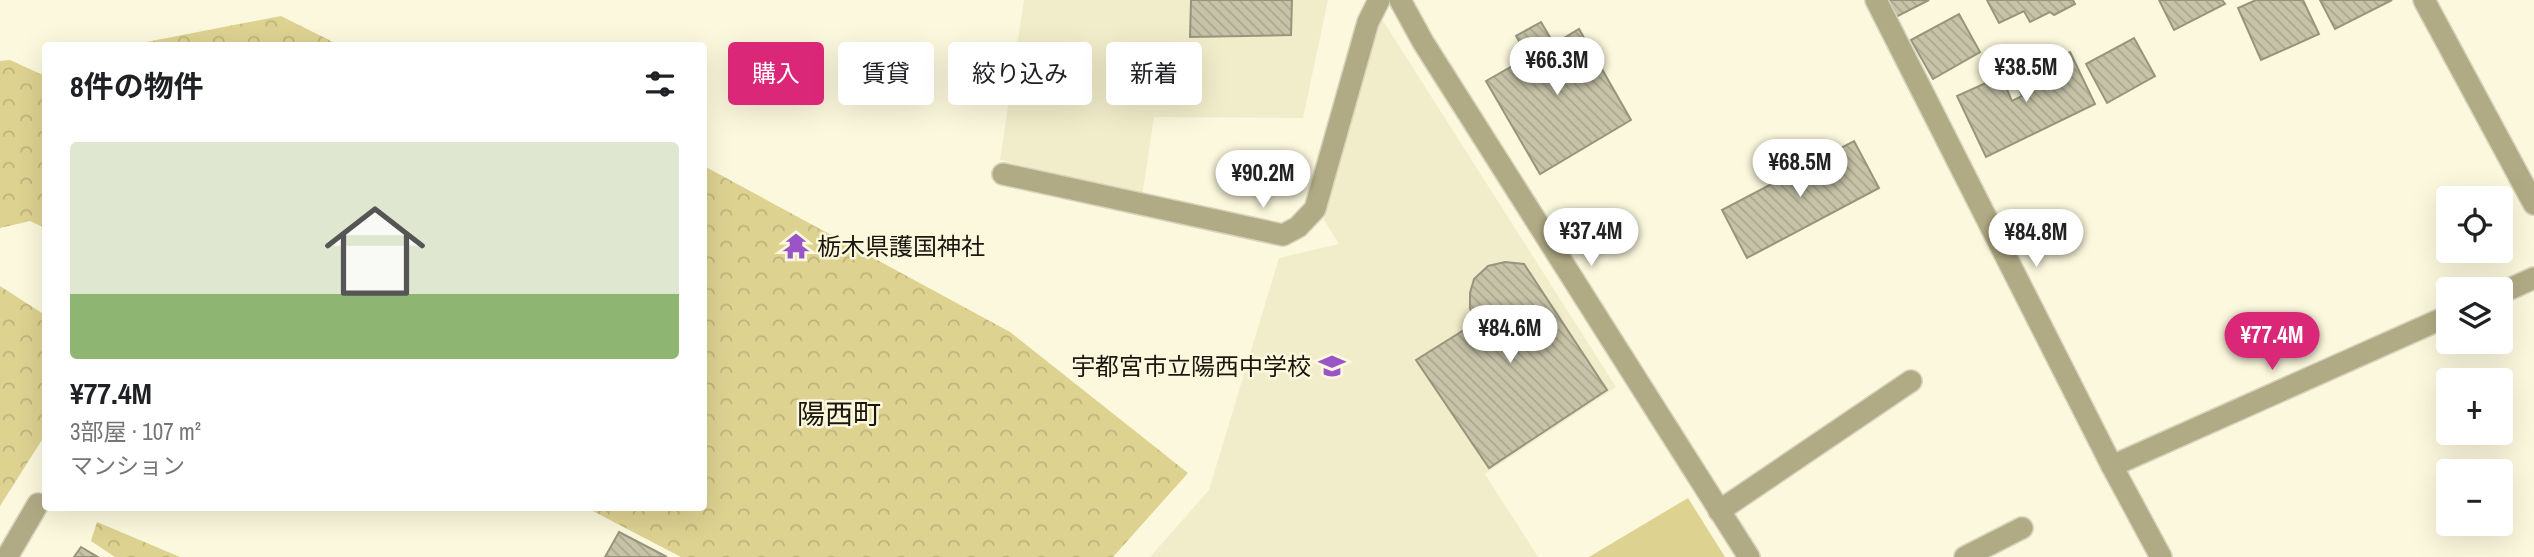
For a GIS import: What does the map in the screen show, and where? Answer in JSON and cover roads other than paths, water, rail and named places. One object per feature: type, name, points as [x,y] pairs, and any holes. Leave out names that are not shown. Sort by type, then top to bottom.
[{"type":"street","points":[[1003,174],[1283,235],[1298,227],[1315,209],[1368,22],[1379,0]]},
{"type":"street","points":[[1400,0],[1423,42],[1749,557]]},
{"type":"street","points":[[1875,0],[2161,557]]},
{"type":"street","points":[[2424,0],[2534,204]]},
{"type":"street","points":[[2513,288],[2534,278]]},
{"type":"street","points":[[2112,466],[2436,321]]},
{"type":"street","points":[[1718,511],[1911,381]]},
{"type":"street","points":[[7,557],[38,503]]},
{"type":"street","points":[[1965,557],[2022,528]]},
{"type":"place","name":"栃木県護国神社","points":[[796,246]]},
{"type":"place","name":"宇都宮市立陽西中学校","points":[[1332,366]]},
{"type":"district","name":"陽西町","points":[[839,414]]}]
